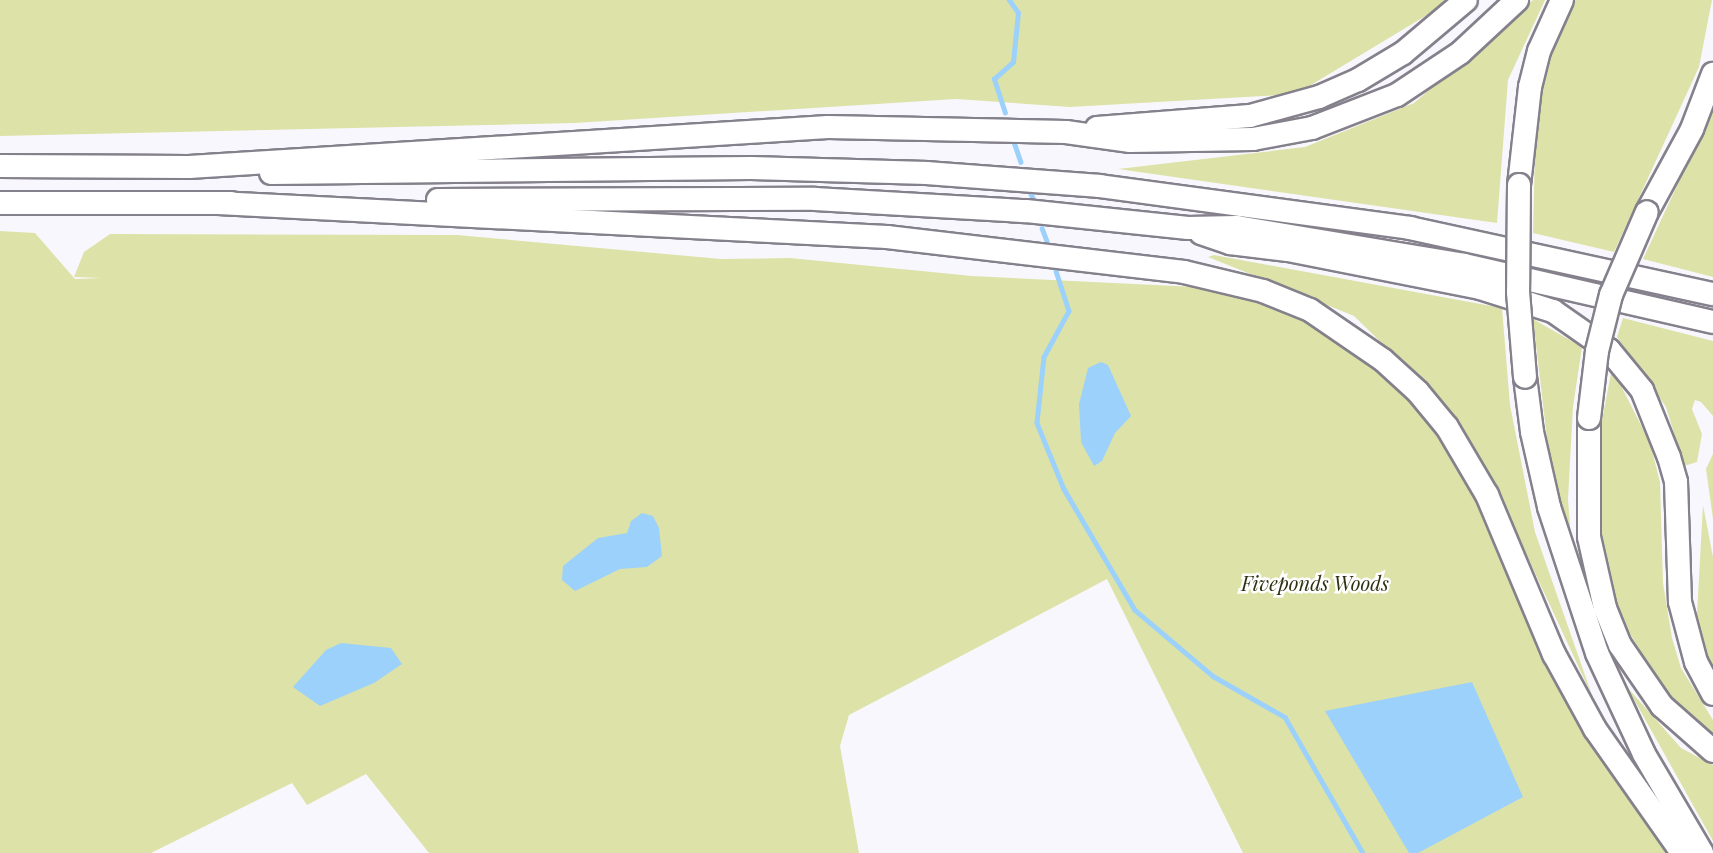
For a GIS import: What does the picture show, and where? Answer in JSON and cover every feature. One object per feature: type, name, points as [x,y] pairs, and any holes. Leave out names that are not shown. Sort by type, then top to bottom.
[{"type":"highway","points":[[0,166],[189,167],[778,128],[1066,132],[1222,120],[1319,97],[1358,80],[1403,53],[1466,0]]},
{"type":"highway","points":[[1066,132],[1130,141],[1214,141],[1253,139],[1312,128],[1366,109],[1428,76],[1460,53],[1517,0]]},
{"type":"highway","points":[[1562,0],[1539,51],[1530,87],[1519,185],[1518,292],[1525,377],[1541,476],[1586,625],[1627,721],[1702,853]]},
{"type":"highway","points":[[1692,129],[1713,74]]},
{"type":"highway","points":[[1713,95],[1647,212],[1611,295],[1598,351],[1589,418],[1589,537],[1605,608],[1620,645],[1662,706],[1713,752]]},
{"type":"highway","points":[[189,167],[247,174],[751,168],[1078,184],[1215,198],[1410,228],[1713,294]]},
{"type":"highway","points":[[0,203],[804,199],[1026,211],[1188,228],[1237,227],[1464,265],[1713,322]]},
{"type":"highway","points":[[218,203],[887,237],[1184,272],[1263,291],[1310,310],[1383,360],[1447,427],[1487,495],[1554,654],[1594,729],[1682,853]]},
{"type":"highway","points":[[1188,228],[1230,243],[1288,250],[1480,288],[1553,311],[1609,350],[1642,390],[1670,457],[1676,482],[1680,602],[1696,662],[1713,694]]},
{"type":"green space","points":[[0,0],[1444,0],[1437,9],[1296,94],[1070,107],[956,99],[575,123],[0,136]]},
{"type":"green space","points":[[1533,0],[1545,0],[1508,80],[1497,223],[1118,169],[1305,147],[1414,103]]},
{"type":"green space","points":[[1571,0],[1712,0],[1699,67],[1614,252],[1533,233],[1536,109],[1547,52]]},
{"type":"green space","points":[[1713,108],[1713,277],[1643,259]]},
{"type":"green space","name":"Fiveponds Woods","points":[[0,231],[35,233],[75,279],[101,278],[74,277],[84,252],[110,234],[457,235],[721,259],[790,258],[972,276],[1217,288],[1307,322],[1382,370],[1434,422],[1485,505],[1671,853],[1243,853],[1107,579],[849,715],[840,746],[859,853],[429,853],[366,774],[307,805],[292,783],[151,853],[0,853]]},
{"type":"green space","points":[[1214,255],[1502,308],[1510,405],[1535,532],[1593,698],[1497,491],[1436,396],[1354,316],[1208,257]]},
{"type":"green space","points":[[1623,318],[1713,341],[1713,416],[1701,402],[1695,400],[1692,409],[1702,434],[1697,462],[1684,466],[1666,407],[1617,337]]},
{"type":"green space","points":[[1533,319],[1582,347],[1573,407],[1568,499],[1572,551],[1548,447]]},
{"type":"green space","points":[[1612,368],[1650,443],[1660,482],[1663,583],[1672,638],[1681,668],[1713,720],[1713,737],[1667,696],[1614,607],[1597,520],[1599,436]]},
{"type":"green space","points":[[1713,454],[1713,519],[1706,469]]},
{"type":"green space","points":[[1703,505],[1713,557],[1713,676],[1696,632]]},
{"type":"green space","points":[[1627,687],[1681,748],[1713,765],[1713,841]]},
{"type":"water","points":[[1101,362],[1108,365],[1131,416],[1115,433],[1102,461],[1094,466],[1081,442],[1079,404],[1088,368]]},
{"type":"water","points":[[642,513],[653,516],[659,528],[662,556],[647,567],[620,569],[575,591],[562,580],[563,566],[598,538],[627,533],[631,521]]},
{"type":"water","points":[[341,643],[391,648],[402,664],[374,683],[320,706],[293,687],[326,650]]},
{"type":"water","points":[[1472,682],[1523,797],[1418,853],[1409,853],[1325,711]]},
{"type":"waterway","points":[[1005,113],[994,79],[1013,62],[1018,13],[1009,0]]},
{"type":"waterway","points":[[1014,142],[1021,162]]},
{"type":"waterway","points":[[1030,192],[1033,198]]},
{"type":"waterway","points":[[1042,228],[1047,241]]},
{"type":"waterway","points":[[1056,271],[1069,311],[1044,357],[1037,423],[1064,489],[1135,610],[1213,676],[1285,717],[1363,853]]}]
